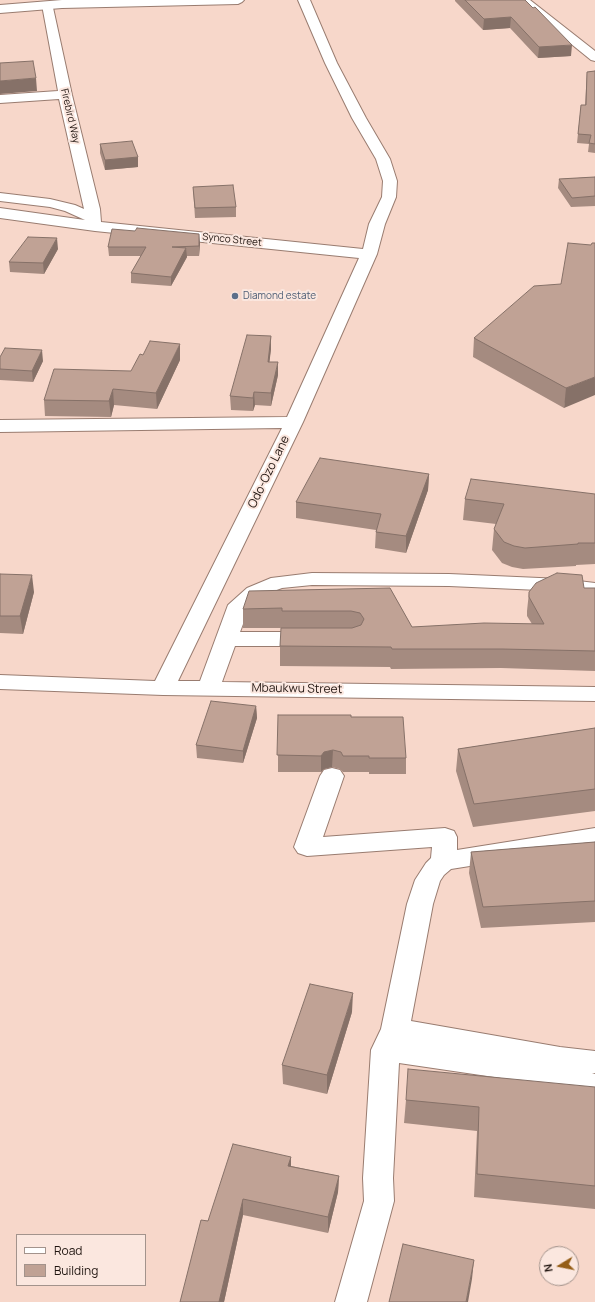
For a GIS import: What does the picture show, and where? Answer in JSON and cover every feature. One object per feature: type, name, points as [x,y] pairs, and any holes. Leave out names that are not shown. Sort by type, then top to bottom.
[{"type":"street","points":[[1,8],[48,5],[238,0]]},
{"type":"street","name":"Odo-Ozo Lane","points":[[163,688],[294,422],[369,254],[377,224],[389,197],[390,181],[383,159],[358,118],[331,63],[304,0]]},
{"type":"street","points":[[523,0],[589,47],[595,58]]},
{"type":"street","name":"Firebird Way","points":[[48,5],[65,95],[94,222]]},
{"type":"street","points":[[0,99],[65,95]]},
{"type":"street","points":[[0,197],[70,208],[94,222]]},
{"type":"street","name":"Synco Street","points":[[0,213],[94,222],[369,254]]},
{"type":"street","points":[[0,426],[294,422]]},
{"type":"street","points":[[209,687],[239,605],[254,592],[278,582],[312,579],[449,580],[562,585],[595,589]]},
{"type":"street","points":[[226,640],[327,639]]},
{"type":"street","name":"Mbaukwu Street","points":[[0,682],[163,688],[209,687],[595,694]]},
{"type":"street","points":[[332,776],[307,847],[445,837],[444,861]]},
{"type":"street","points":[[351,1302],[379,1201],[378,1178],[390,1040],[420,904],[428,880],[435,869],[444,861],[595,837]]},
{"type":"street","points":[[390,1040],[595,1062]]},
{"type":"street","points":[[390,1040],[570,1077],[595,1086]]},
{"type":"building","points":[[465,0],[525,0],[533,8],[535,7],[572,45],[539,47],[511,17],[484,19]]},
{"type":"building","points":[[33,61],[36,78],[0,81],[0,63]]},
{"type":"building","points":[[595,71],[595,144],[589,143],[591,135],[578,134],[581,105],[586,105],[587,72]]},
{"type":"building","points":[[132,141],[138,157],[105,160],[100,144]]},
{"type":"building","points":[[595,177],[595,196],[572,198],[559,179]]},
{"type":"building","points":[[233,185],[236,207],[195,208],[193,187]]},
{"type":"building","points":[[137,228],[199,234],[199,246],[172,247],[186,248],[171,277],[131,273],[146,247],[108,247],[112,229],[135,231]]},
{"type":"building","points":[[28,237],[57,238],[43,263],[9,262]]},
{"type":"building","points":[[568,243],[591,245],[592,243],[595,243],[595,377],[566,388],[474,338],[534,286],[561,284]]},
{"type":"building","points":[[247,335],[271,336],[268,362],[278,362],[271,393],[254,392],[253,398],[230,396]]},
{"type":"building","points":[[150,341],[180,344],[156,393],[113,389],[109,401],[44,400],[54,369],[131,371],[140,354],[143,355]]},
{"type":"building","points":[[5,348],[42,350],[32,371],[0,369],[0,357]]},
{"type":"building","points":[[320,458],[429,474],[406,536],[376,532],[381,514],[296,502]]},
{"type":"building","points":[[471,479],[595,494],[595,543],[578,543],[525,548],[504,542],[494,529],[504,504],[465,499]]},
{"type":"building","points":[[557,573],[582,575],[584,588],[595,588],[595,651],[392,649],[391,647],[280,646],[281,628],[352,628],[361,625],[364,619],[360,613],[351,611],[282,611],[282,608],[243,609],[249,591],[390,588],[412,627],[484,623],[544,624],[529,597],[529,592],[536,583]]},
{"type":"building","points":[[0,574],[32,575],[20,616],[0,616]]},
{"type":"building","points":[[211,701],[256,706],[243,751],[196,745]]},
{"type":"building","points":[[278,715],[403,717],[406,758],[343,756],[341,752],[333,750],[324,752],[321,756],[277,755]]},
{"type":"building","points":[[595,728],[595,789],[474,804],[458,749]]},
{"type":"building","points":[[595,842],[595,901],[483,907],[471,852]]},
{"type":"building","points":[[310,984],[353,993],[327,1075],[282,1065]]},
{"type":"building","points":[[408,1069],[595,1087],[595,1186],[477,1174],[479,1107],[406,1100]]},
{"type":"building","points":[[233,1144],[291,1157],[288,1166],[339,1176],[328,1217],[243,1199],[219,1302],[180,1302],[201,1220],[208,1221]]},
{"type":"building","points":[[403,1244],[474,1260],[466,1302],[389,1302]]},
{"type":"place","name":"Diamond estate","points":[[235,296]]}]
